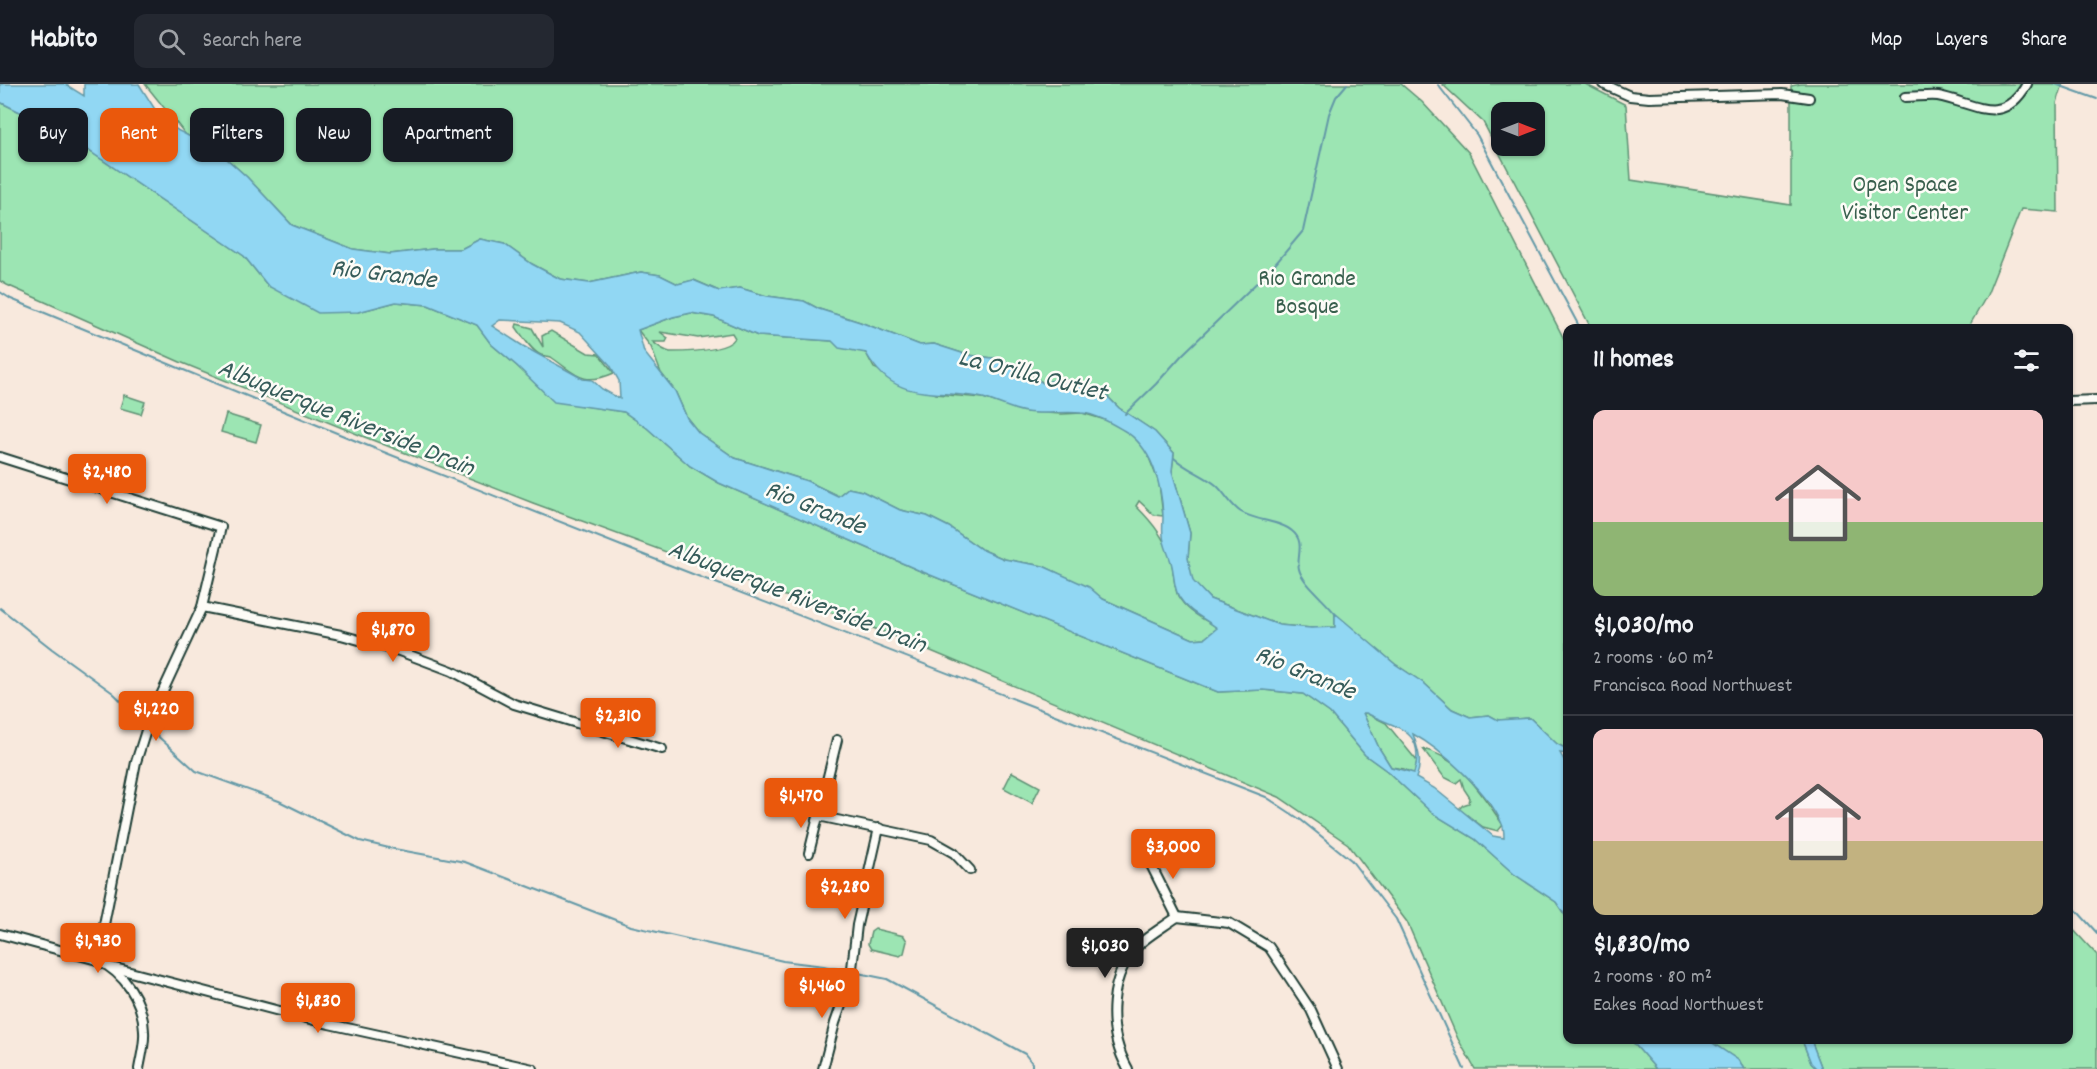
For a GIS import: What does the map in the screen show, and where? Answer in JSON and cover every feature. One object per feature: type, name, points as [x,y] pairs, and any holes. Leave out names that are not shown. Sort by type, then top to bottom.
[{"type":"street","points":[[1603,84],[1630,96],[1649,98],[1782,94],[1809,98]]},
{"type":"street","points":[[1905,97],[1934,96],[1958,100],[1989,111],[2002,109],[2015,101],[2027,85]]},
{"type":"street","points":[[2073,401],[2097,400]]},
{"type":"street","points":[[0,457],[221,527],[202,608],[149,721],[140,752],[123,823],[97,960]]},
{"type":"street","points":[[202,608],[318,630],[399,651],[452,671],[514,704],[662,749]]},
{"type":"street","points":[[808,853],[837,740]]},
{"type":"street","points":[[819,811],[823,817],[931,840],[954,853],[970,870]]},
{"type":"street","points":[[823,1069],[835,1023],[851,977],[857,925],[879,828]]},
{"type":"street","points":[[1146,855],[1177,917]]},
{"type":"street","points":[[1128,1069],[1122,1060],[1113,1028],[1114,997],[1119,976],[1128,959],[1142,942],[1177,917],[1228,922],[1269,947],[1311,1010],[1338,1069]]},
{"type":"street","points":[[0,934],[97,960],[111,967],[329,1024],[532,1069]]},
{"type":"street","points":[[111,967],[126,982],[137,1000],[143,1017],[143,1044],[139,1069]]},
{"type":"green space","name":"Rio Grande Bosque","points":[[145,84],[1401,84],[1422,102],[1469,153],[1563,337],[1563,747],[1530,718],[1498,720],[1489,715],[1470,717],[1452,709],[1425,684],[1395,664],[1335,614],[1335,627],[1311,628],[1279,625],[1210,599],[1192,581],[1188,558],[1190,533],[1172,471],[1174,453],[1155,432],[1119,408],[1108,397],[1061,379],[1044,383],[1001,359],[968,355],[934,344],[920,345],[819,309],[804,301],[767,296],[740,288],[719,291],[694,280],[678,284],[660,275],[641,272],[589,283],[560,279],[532,264],[504,244],[480,239],[461,249],[433,249],[390,254],[353,249],[292,225],[230,162],[284,162],[284,108],[190,108],[190,137],[178,125],[178,108],[164,108]]},
{"type":"green space","name":"Open Space Visitor Center","points":[[1442,84],[1585,84],[1626,105],[1631,180],[1791,205],[1791,86],[1801,84],[2063,84],[2057,103],[2058,212],[2021,209],[1987,295],[1970,324],[1589,324],[1501,156],[1545,156],[1545,102],[1491,102],[1491,137],[1483,122]]},
{"type":"green space","points":[[0,102],[18,111],[18,162],[88,162],[88,150],[100,158],[100,162],[105,162],[244,256],[268,286],[358,312],[396,302],[428,305],[477,325],[491,344],[554,401],[624,412],[647,428],[690,466],[719,483],[918,570],[1218,692],[1263,690],[1303,694],[1330,713],[1365,755],[1387,771],[1432,813],[1475,839],[1514,874],[1556,902],[1563,912],[1563,1044],[1634,1044],[1656,1069],[1475,1069],[1458,1039],[1407,922],[1348,844],[1279,797],[900,638],[533,503],[362,436],[180,362],[0,281]]},
{"type":"green space","points":[[691,313],[714,317],[758,336],[832,341],[866,353],[874,368],[936,394],[983,398],[1027,412],[1082,413],[1109,421],[1131,434],[1146,450],[1159,483],[1163,516],[1154,515],[1139,501],[1136,506],[1154,525],[1167,547],[1178,596],[1190,610],[1218,628],[1205,638],[1193,639],[1103,599],[1089,588],[1043,566],[1004,559],[981,549],[949,527],[927,516],[900,510],[862,491],[848,488],[838,496],[807,481],[735,458],[699,433],[687,418],[675,391],[661,373],[651,347],[638,330]],"holes":[[[660,332],[698,338],[732,333],[735,338],[731,343],[715,349],[685,352],[670,352],[653,342],[666,342],[668,338]]]},
{"type":"green space","points":[[517,324],[532,328],[543,347],[542,336],[551,331],[588,353],[599,354],[614,373],[594,379],[580,377],[551,357],[541,355],[534,350],[516,327]]},
{"type":"green space","points":[[124,395],[145,402],[141,414],[120,408]]},
{"type":"green space","points":[[226,414],[261,425],[256,442],[221,432]]},
{"type":"green space","points":[[1363,713],[1386,723],[1417,761],[1414,774],[1404,769],[1391,767],[1379,748]]},
{"type":"green space","points":[[1423,749],[1448,760],[1469,779],[1503,825],[1498,831],[1483,827],[1459,809],[1469,803],[1470,798],[1461,779],[1456,783],[1444,777]]},
{"type":"green space","points":[[1012,772],[1040,787],[1032,803],[1004,788]]},
{"type":"green space","points":[[875,929],[904,936],[907,941],[904,953],[900,956],[871,949],[868,944],[871,932]]},
{"type":"green space","points":[[2073,929],[2097,955],[2097,1069],[1822,1069],[1813,1044],[2073,1044]]},
{"type":"green space","points":[[1714,1044],[1804,1044],[1811,1063],[1817,1069],[1744,1069],[1738,1060]]},
{"type":"water","name":"Rio Grande","points":[[0,84],[65,84],[84,96],[84,84],[139,84],[154,108],[100,108],[100,158],[88,150],[88,108],[18,108],[18,111],[0,102]]},
{"type":"water","name":"Rio Grande","points":[[178,130],[190,137],[190,162],[230,162],[292,225],[353,249],[390,254],[433,249],[461,249],[480,239],[504,244],[532,264],[560,279],[589,283],[641,272],[660,275],[678,284],[693,280],[719,291],[740,288],[767,296],[804,301],[819,309],[920,345],[934,344],[968,355],[1001,359],[1043,383],[1061,378],[1108,397],[1119,408],[1155,432],[1174,453],[1172,471],[1190,533],[1188,558],[1193,581],[1210,599],[1279,625],[1311,628],[1335,627],[1335,613],[1395,664],[1425,684],[1452,709],[1470,717],[1489,715],[1498,720],[1530,718],[1563,747],[1563,753],[1560,753],[1563,758],[1563,912],[1556,902],[1514,874],[1475,839],[1432,813],[1387,771],[1365,755],[1330,713],[1303,694],[1263,690],[1218,692],[918,570],[719,483],[690,466],[647,428],[624,412],[554,402],[491,344],[477,325],[428,305],[396,302],[358,312],[318,313],[268,286],[244,256],[105,162],[178,162]],"holes":[[[691,313],[714,317],[758,336],[832,341],[839,348],[866,353],[877,369],[890,381],[903,387],[918,391],[983,398],[1026,412],[1087,414],[1118,427],[1133,437],[1141,446],[1158,480],[1162,505],[1163,539],[1171,562],[1177,594],[1187,607],[1217,628],[1205,638],[1193,639],[1103,599],[1089,587],[1043,566],[1004,559],[981,549],[949,527],[927,516],[900,510],[862,491],[848,488],[838,496],[807,481],[735,458],[699,433],[687,418],[675,391],[644,352],[638,330]],[[500,320],[560,323],[580,332],[610,365],[619,381],[620,399],[602,389],[592,380],[583,379],[492,326]],[[1363,713],[1406,732],[1412,739],[1416,747],[1417,758],[1414,773],[1391,767],[1379,748]],[[1413,734],[1464,773],[1487,799],[1503,826],[1504,838],[1493,836],[1434,788],[1416,778],[1419,761]]]},
{"type":"water","points":[[1634,1044],[1714,1044],[1738,1060],[1744,1069],[1656,1069]]},
{"type":"water","points":[[1804,1044],[1813,1044],[1822,1069],[1817,1069],[1811,1063]]},
{"type":"waterway","name":"La Orilla Outlet","points":[[1125,414],[1272,268],[1303,231],[1329,114],[1336,97],[1347,84]]},
{"type":"waterway","points":[[2055,84],[2097,99]]},
{"type":"waterway","points":[[1438,85],[1477,135],[1578,324]]},
{"type":"waterway","name":"Albuquerque Riverside Drain","points":[[0,292],[11,299],[366,445],[1266,797],[1301,820],[1351,860],[1396,919],[1464,1069]]},
{"type":"waterway","points":[[1174,458],[1216,485],[1241,512],[1282,525],[1292,531],[1299,540],[1298,564],[1301,574],[1336,615]]},
{"type":"waterway","points":[[0,608],[113,693],[143,722]]},
{"type":"waterway","points":[[151,730],[196,771],[279,801],[360,841],[465,862],[631,926],[783,961],[824,966],[887,979],[1025,1054],[1032,1063],[1032,1069]]},
{"type":"waterway","points":[[2073,907],[2097,933]]}]
